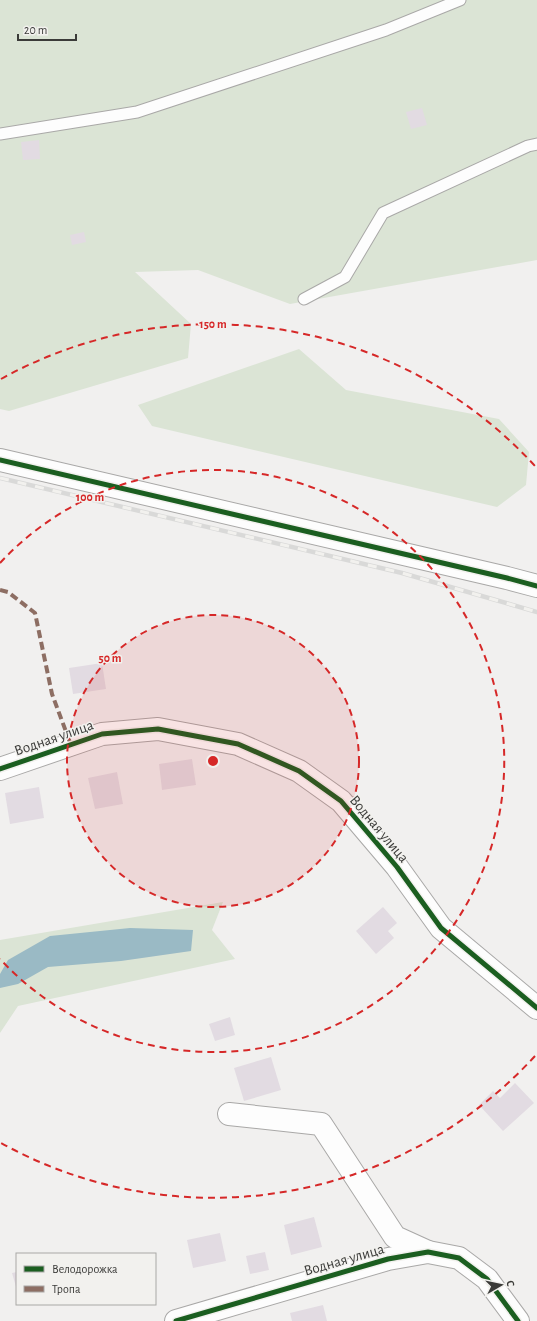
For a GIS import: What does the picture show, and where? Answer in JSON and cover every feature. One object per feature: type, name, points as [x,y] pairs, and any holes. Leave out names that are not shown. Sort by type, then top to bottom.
[{"type":"street","points":[[0,460],[537,586]]},
{"type":"street","name":"Водная улица","points":[[0,769],[102,734],[158,729],[238,744],[299,771],[341,801],[397,868],[442,928],[537,1008]]},
{"type":"street","points":[[229,1114],[321,1124],[395,1237],[428,1252]]},
{"type":"street","name":"Водная улица","points":[[176,1321],[388,1260],[428,1252],[459,1258],[488,1279],[518,1321]]},
{"type":"lane","points":[[0,134],[137,112],[386,30],[460,0]]},
{"type":"lane","points":[[304,299],[345,277],[383,214],[528,146],[537,144]]},
{"type":"green space","points":[[0,0],[537,0],[537,260],[290,304],[198,270],[135,272],[191,324],[188,358],[9,411],[0,409]]},
{"type":"green space","points":[[299,349],[346,390],[499,419],[529,452],[526,485],[497,507],[152,426],[138,405]]},
{"type":"green space","points":[[223,902],[212,930],[235,959],[18,1006],[0,1033],[0,940]]},
{"type":"water","points":[[130,928],[193,930],[191,951],[121,961],[48,967],[18,984],[0,988],[0,974],[8,960],[50,936]]},
{"type":"building","points":[[422,108],[427,125],[411,129],[406,112]]},
{"type":"building","points":[[39,140],[40,159],[23,160],[21,142]]},
{"type":"building","points":[[84,232],[86,242],[72,245],[70,235]]},
{"type":"building","points":[[102,663],[106,689],[73,694],[69,668]]},
{"type":"building","points":[[192,759],[196,785],[162,790],[159,764]]},
{"type":"building","points":[[117,772],[123,804],[95,809],[88,778]]},
{"type":"building","points":[[39,787],[44,818],[10,824],[5,793]]},
{"type":"building","points":[[383,907],[397,923],[388,931],[394,938],[376,954],[356,931]]},
{"type":"building","points":[[230,1017],[235,1035],[215,1041],[209,1024]]},
{"type":"building","points":[[271,1057],[281,1090],[244,1101],[234,1068]]},
{"type":"building","points":[[515,1083],[534,1103],[503,1131],[479,1105],[493,1091],[500,1098]]},
{"type":"building","points":[[314,1217],[322,1247],[291,1255],[284,1225]]},
{"type":"building","points":[[220,1233],[226,1261],[193,1268],[187,1240]]},
{"type":"building","points":[[265,1252],[269,1270],[250,1274],[246,1256]]},
{"type":"building","points":[[16,1272],[16,1287],[12,1273]]},
{"type":"building","points":[[323,1305],[327,1321],[292,1321],[290,1313]]},
{"type":"railway","points":[[0,478],[402,573],[537,612]]},
{"type":"marked path","points":[[0,590],[8,592],[35,613],[52,694],[71,745]]},
{"type":"cycle path","points":[[0,460],[537,586]]},
{"type":"cycle path","points":[[0,769],[102,734],[158,729],[238,744],[299,771],[341,801],[397,867],[441,928],[537,1008]]},
{"type":"cycle path","points":[[176,1321],[388,1259],[428,1252],[459,1258],[487,1279],[518,1321]]}]
